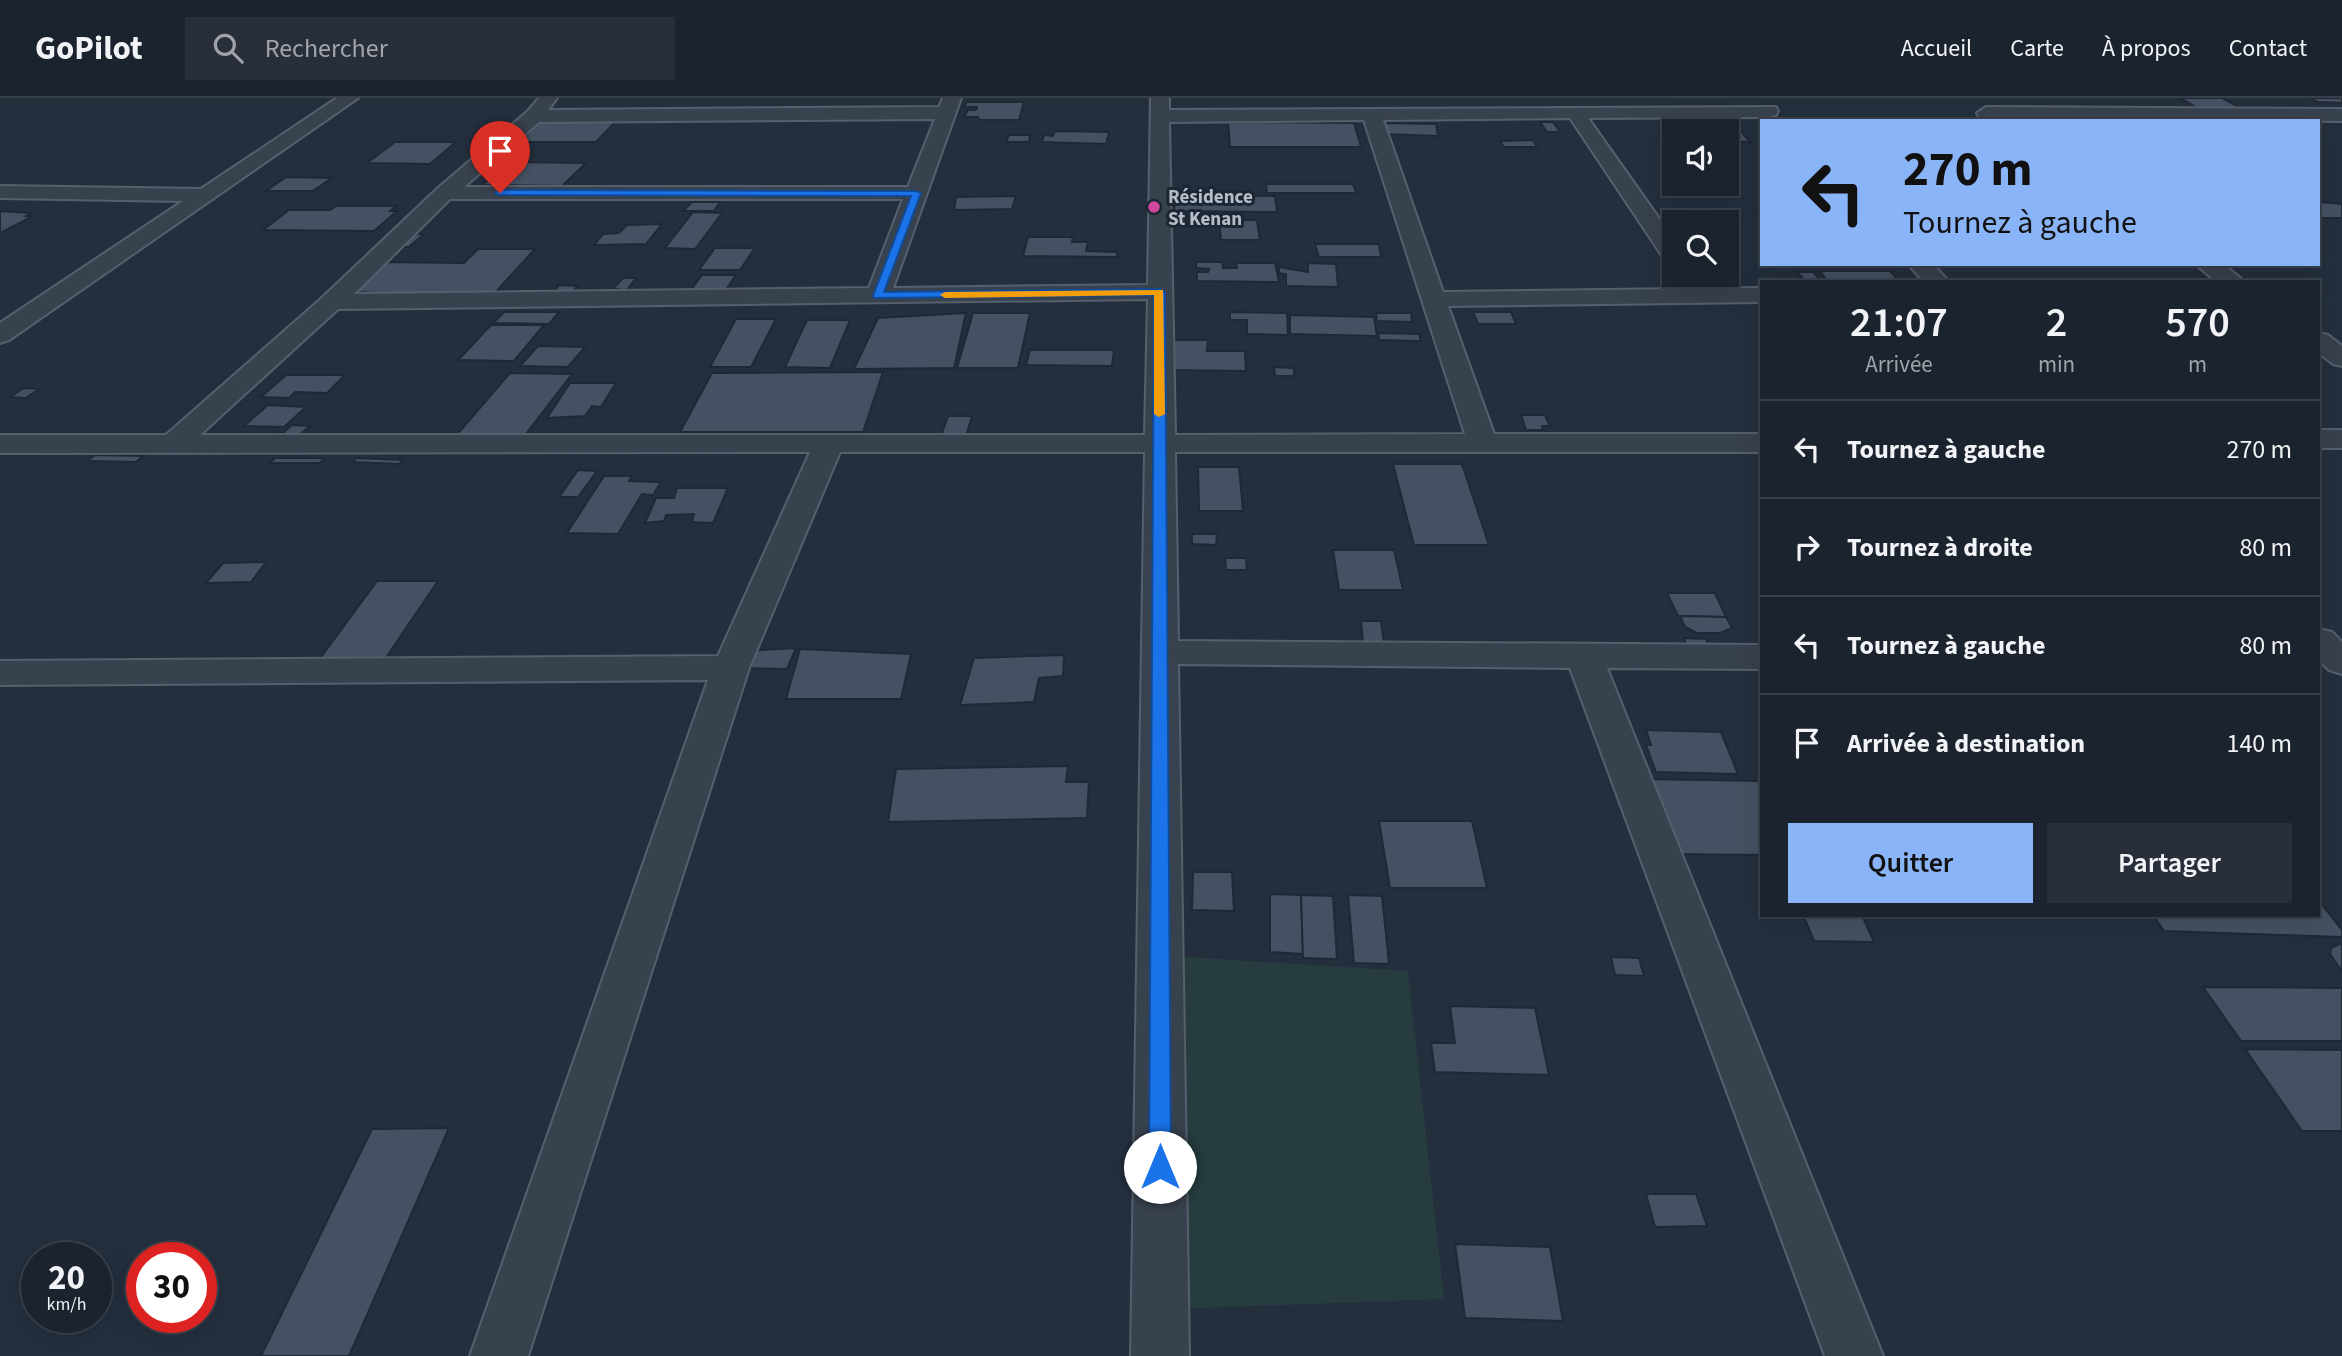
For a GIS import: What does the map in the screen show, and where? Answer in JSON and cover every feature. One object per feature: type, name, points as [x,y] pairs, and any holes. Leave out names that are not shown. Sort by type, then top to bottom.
[{"type":"street","points":[[0,335],[349,98]]},
{"type":"street","points":[[174,443],[332,302],[444,193],[541,107],[948,105],[878,296]]},
{"type":"street","points":[[1160,1356],[1160,107],[1372,116],[1768,110]]},
{"type":"street","points":[[1986,113],[2342,115]]},
{"type":"street","points":[[1576,114],[1662,239]]},
{"type":"street","points":[[1372,116],[1482,443]]},
{"type":"street","points":[[0,192],[204,195]]},
{"type":"street","points":[[444,193],[916,193]]},
{"type":"street","points":[[1922,266],[1935,280]]},
{"type":"street","points":[[2210,266],[2229,280]]},
{"type":"street","points":[[1695,287],[1701,295]]},
{"type":"street","points":[[332,302],[1160,292]]},
{"type":"street","points":[[1434,299],[1760,295]]},
{"type":"street","points":[[14,299],[56,298]]},
{"type":"street","points":[[2320,342],[2342,358]]},
{"type":"street","points":[[2320,439],[2342,439]]},
{"type":"street","points":[[0,444],[1760,443]]},
{"type":"street","points":[[499,1356],[731,668],[828,445]]},
{"type":"street","points":[[1160,652],[1760,657]]},
{"type":"street","points":[[1584,656],[1854,1356]]},
{"type":"street","points":[[0,673],[731,668]]},
{"type":"green space","points":[[1155,955],[1408,971],[1444,1299],[1146,1310]]},
{"type":"building","points":[[2180,98],[2222,98],[2245,111],[2201,110]]},
{"type":"building","points":[[2310,98],[2342,98],[2342,103],[2318,102]]},
{"type":"building","points":[[967,102],[1024,102],[1019,120],[979,120],[978,117],[964,117],[968,110],[976,110],[977,107],[964,107]]},
{"type":"building","points":[[542,120],[617,120],[596,142],[518,142]]},
{"type":"building","points":[[1228,122],[1354,123],[1361,147],[1230,147]]},
{"type":"building","points":[[1540,122],[1553,122],[1560,132],[1547,132]]},
{"type":"building","points":[[1383,123],[1436,124],[1438,136],[1385,134]]},
{"type":"building","points":[[1739,129],[1750,142],[1739,142]]},
{"type":"building","points":[[1055,131],[1109,132],[1106,144],[1042,142],[1044,135],[1053,136]]},
{"type":"building","points":[[1009,135],[1030,135],[1029,142],[1006,142]]},
{"type":"building","points":[[1533,140],[1537,147],[1504,147],[1500,141]]},
{"type":"building","points":[[395,142],[456,142],[430,164],[367,163]]},
{"type":"building","points":[[509,162],[586,163],[562,186],[482,185]]},
{"type":"building","points":[[286,177],[332,178],[313,191],[266,191]]},
{"type":"building","points":[[1266,184],[1353,184],[1356,193],[1267,193]]},
{"type":"building","points":[[1175,195],[1275,196],[1277,212],[1174,211]]},
{"type":"building","points":[[1016,196],[1012,209],[954,210],[956,197]]},
{"type":"building","points":[[692,202],[720,202],[714,211],[683,211]]},
{"type":"building","points":[[2320,202],[2342,204],[2342,218],[2320,218]]},
{"type":"building","points":[[336,206],[396,206],[390,211],[397,211],[374,231],[263,230],[289,210],[330,210]]},
{"type":"building","points":[[0,211],[31,213],[26,216],[33,216],[0,233]]},
{"type":"building","points":[[693,212],[722,213],[695,249],[665,248]]},
{"type":"building","points":[[1219,220],[1257,220],[1260,240],[1221,240]]},
{"type":"building","points":[[662,224],[646,244],[594,245],[603,234],[619,233],[627,225]]},
{"type":"building","points":[[412,234],[424,234],[409,247],[396,247]]},
{"type":"building","points":[[1028,237],[1073,237],[1072,242],[1088,242],[1086,251],[1117,252],[1117,257],[1023,256]]},
{"type":"building","points":[[1315,244],[1379,244],[1381,257],[1319,257]]},
{"type":"building","points":[[715,248],[755,248],[740,270],[699,270]]},
{"type":"building","points":[[478,249],[535,249],[492,296],[346,292],[379,262],[464,263]]},
{"type":"building","points":[[1196,262],[1222,262],[1223,268],[1237,268],[1236,263],[1275,263],[1279,282],[1197,281],[1197,272],[1208,272],[1209,269],[1196,268]]},
{"type":"building","points":[[1308,263],[1336,264],[1338,287],[1286,286],[1286,274],[1279,273],[1279,267],[1308,272]]},
{"type":"building","points":[[1820,271],[1890,271],[1898,280],[1827,280]]},
{"type":"building","points":[[1797,272],[1813,272],[1820,280],[1804,280]]},
{"type":"building","points":[[702,275],[736,275],[725,291],[691,290]]},
{"type":"building","points":[[623,278],[636,278],[627,290],[613,289]]},
{"type":"building","points":[[559,285],[578,286],[571,293],[554,293]]},
{"type":"building","points":[[504,312],[559,312],[549,324],[493,323]]},
{"type":"building","points":[[1230,312],[1287,313],[1288,335],[1247,334],[1247,320],[1230,320]]},
{"type":"building","points":[[1473,312],[1511,312],[1516,324],[1478,324]]},
{"type":"building","points":[[966,313],[954,368],[854,369],[878,318]]},
{"type":"building","points":[[973,313],[1030,313],[1018,368],[957,368]]},
{"type":"building","points":[[1376,313],[1411,313],[1412,322],[1377,321]]},
{"type":"building","points":[[1290,315],[1374,317],[1377,336],[1290,334]]},
{"type":"building","points":[[736,319],[776,319],[751,367],[710,367]]},
{"type":"building","points":[[807,320],[850,320],[830,368],[785,367]]},
{"type":"building","points":[[491,325],[544,325],[514,361],[458,360]]},
{"type":"building","points":[[1378,333],[1419,334],[1421,341],[1379,340]]},
{"type":"building","points":[[1168,340],[1208,340],[1207,351],[1245,351],[1246,371],[1166,370]]},
{"type":"building","points":[[538,346],[585,347],[568,367],[520,366]]},
{"type":"building","points":[[1030,350],[1114,350],[1112,366],[1026,365]]},
{"type":"building","points":[[1274,367],[1294,368],[1294,376],[1275,376]]},
{"type":"building","points":[[883,372],[863,432],[680,432],[712,373]]},
{"type":"building","points":[[510,373],[572,374],[522,439],[454,438]]},
{"type":"building","points":[[286,375],[345,375],[327,393],[295,392],[289,398],[261,397]]},
{"type":"building","points":[[570,383],[616,383],[601,407],[592,406],[585,416],[547,418]]},
{"type":"building","points":[[24,388],[39,389],[26,398],[10,397]]},
{"type":"building","points":[[268,405],[306,407],[284,427],[244,426]]},
{"type":"building","points":[[1521,415],[1545,415],[1550,426],[1542,426],[1543,430],[1526,430]]},
{"type":"building","points":[[948,416],[972,416],[966,436],[941,436]]},
{"type":"building","points":[[292,425],[310,426],[291,442],[266,440],[275,432],[283,433]]},
{"type":"building","points":[[95,455],[143,456],[136,462],[87,461]]},
{"type":"building","points":[[275,458],[325,458],[319,463],[270,463]]},
{"type":"building","points":[[356,458],[403,460],[399,464],[353,462]]},
{"type":"building","points":[[1393,464],[1462,464],[1489,545],[1414,545]]},
{"type":"building","points":[[1198,467],[1239,467],[1243,511],[1199,511]]},
{"type":"building","points":[[578,470],[597,471],[578,497],[559,497]]},
{"type":"building","points":[[604,476],[632,476],[629,481],[661,482],[653,495],[642,494],[618,534],[567,533]]},
{"type":"building","points":[[677,488],[728,488],[713,523],[692,522],[694,514],[666,515],[664,521],[645,523],[656,498],[674,498]]},
{"type":"building","points":[[1192,534],[1217,534],[1216,545],[1192,544]]},
{"type":"building","points":[[1333,550],[1394,550],[1403,590],[1339,590]]},
{"type":"building","points":[[1225,558],[1246,558],[1247,570],[1226,570]]},
{"type":"building","points":[[266,562],[251,582],[206,583],[223,563]]},
{"type":"building","points":[[377,581],[438,581],[385,659],[319,660]]},
{"type":"building","points":[[1667,593],[1715,593],[1726,617],[1678,616]]},
{"type":"building","points":[[1680,616],[1726,617],[1732,628],[1720,633],[1697,633],[1685,627]]},
{"type":"building","points":[[1361,621],[1381,621],[1384,644],[1363,643]]},
{"type":"building","points":[[1684,638],[1706,639],[1712,651],[1688,651]]},
{"type":"building","points":[[796,648],[787,669],[739,668],[746,651]]},
{"type":"building","points":[[800,649],[911,654],[901,699],[786,699]]},
{"type":"building","points":[[1064,655],[1063,676],[1039,678],[1034,702],[960,705],[974,658]]},
{"type":"building","points":[[1646,730],[1721,732],[1738,774],[1656,772],[1646,745],[1651,745]]},
{"type":"building","points":[[1068,766],[1066,782],[1089,782],[1087,818],[888,822],[896,769]]},
{"type":"building","points":[[1640,779],[1760,781],[1760,855],[1667,854]]},
{"type":"building","points":[[1379,821],[1472,821],[1487,888],[1390,888]]},
{"type":"building","points":[[1193,872],[1232,872],[1234,911],[1192,910]]},
{"type":"building","points":[[1270,894],[1301,895],[1303,954],[1270,952]]},
{"type":"building","points":[[1301,895],[1333,896],[1337,959],[1303,958]]},
{"type":"building","points":[[1348,895],[1382,896],[1389,964],[1354,963]]},
{"type":"building","points":[[2320,902],[2342,930],[2342,937],[2164,931],[2154,917],[2320,917]]},
{"type":"building","points":[[1804,917],[1863,917],[1874,942],[1814,941]]},
{"type":"building","points":[[2342,943],[2342,971],[2330,954],[2331,948]]},
{"type":"building","points":[[1611,957],[1639,958],[1644,976],[1615,975]]},
{"type":"building","points":[[2203,987],[2342,988],[2342,1041],[2241,1041]]},
{"type":"building","points":[[1450,1006],[1535,1008],[1549,1075],[1435,1072],[1431,1043],[1455,1043]]},
{"type":"building","points":[[2245,1049],[2342,1050],[2342,1131],[2302,1131]]},
{"type":"building","points":[[449,1128],[349,1356],[261,1356],[372,1129]]},
{"type":"building","points":[[1646,1194],[1696,1194],[1707,1226],[1655,1227]]},
{"type":"building","points":[[1455,1244],[1550,1247],[1563,1321],[1465,1318]]},
{"type":"slow traffic","points":[[945,295],[1160,292],[1159,414]]},
{"type":"place","name":"Résidence St Kenan","points":[[1154,207]]},
{"type":"route","points":[[500,193],[916,193],[878,296],[1160,292],[1160,1167]]}]
